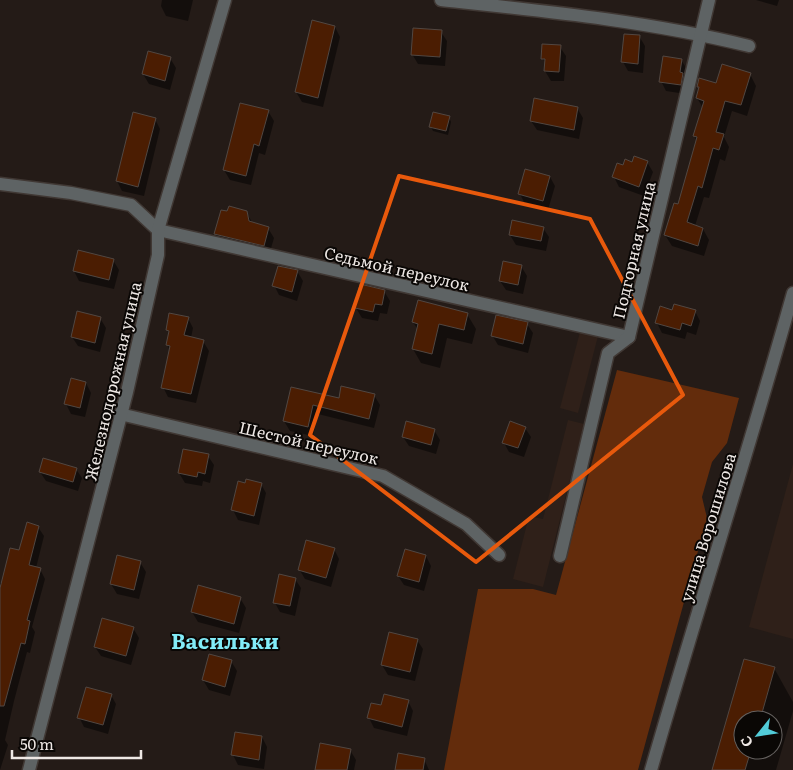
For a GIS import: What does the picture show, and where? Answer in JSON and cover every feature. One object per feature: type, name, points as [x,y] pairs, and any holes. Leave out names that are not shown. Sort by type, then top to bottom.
[{"type":"street","name":"Железнодорожная улица","points":[[29,770],[127,392],[158,255],[158,230],[225,0]]},
{"type":"street","points":[[441,0],[600,18],[700,34],[749,46]]},
{"type":"street","name":"Подгорная улица","points":[[560,556],[608,353],[629,337],[709,0]]},
{"type":"street","points":[[0,184],[71,193],[131,205],[158,230]]},
{"type":"street","name":"Седьмой переулок","points":[[158,230],[629,337]]},
{"type":"street","name":"улица Ворошилова","points":[[651,770],[693,626],[764,398],[793,293]]},
{"type":"street","name":"Шестой переулок","points":[[120,414],[384,476],[466,524],[499,555]]},
{"type":"highlighted area","points":[[399,176],[590,219],[683,395],[476,562],[310,435]]},
{"type":"shaded area","points":[[580,332],[598,336],[578,413],[560,408]]},
{"type":"shaded area","points":[[617,370],[739,398],[727,443],[712,462],[702,497],[707,518],[638,770],[444,770],[478,589],[533,589],[556,595]]},
{"type":"shaded area","points":[[568,420],[584,424],[543,587],[513,579],[529,516],[543,519]]},
{"type":"shaded area","points":[[793,464],[793,639],[749,627]]},
{"type":"building","points":[[312,20],[335,26],[318,98],[295,92]]},
{"type":"building","points":[[413,28],[442,30],[440,57],[411,55]]},
{"type":"building","points":[[624,34],[640,35],[638,64],[621,62]]},
{"type":"building","points":[[542,44],[561,45],[559,72],[544,71],[545,59],[541,59]]},
{"type":"building","points":[[148,51],[171,57],[165,81],[142,74]]},
{"type":"building","points":[[663,56],[682,59],[680,72],[683,73],[681,85],[659,82]]},
{"type":"building","points":[[722,64],[751,73],[741,105],[725,101],[716,132],[724,134],[719,150],[713,148],[702,188],[698,186],[687,222],[703,228],[698,246],[664,235],[674,203],[678,204],[697,137],[693,136],[704,101],[696,98],[699,78],[716,83]]},
{"type":"building","points":[[534,98],[578,107],[574,130],[530,121]]},
{"type":"building","points":[[240,103],[269,110],[259,146],[254,144],[246,176],[223,170]]},
{"type":"building","points":[[133,112],[156,118],[138,187],[116,181]]},
{"type":"building","points":[[433,112],[450,116],[446,131],[429,127]]},
{"type":"building","points":[[634,156],[648,161],[639,187],[612,177],[617,163],[623,165],[625,159],[632,162]]},
{"type":"building","points":[[525,169],[550,176],[543,201],[518,194]]},
{"type":"building","points":[[229,206],[247,211],[249,221],[269,227],[264,246],[214,234],[221,210],[227,211]]},
{"type":"building","points":[[512,220],[544,227],[541,241],[509,235]]},
{"type":"building","points":[[78,250],[114,259],[109,280],[73,271]]},
{"type":"building","points":[[503,261],[522,265],[518,285],[499,281]]},
{"type":"building","points":[[278,266],[298,270],[292,292],[272,286]]},
{"type":"building","points":[[360,284],[385,290],[382,305],[375,304],[373,312],[355,308]]},
{"type":"building","points":[[418,300],[468,313],[464,330],[439,324],[432,354],[412,349],[418,324],[412,322]]},
{"type":"building","points":[[674,304],[696,310],[691,326],[682,323],[680,330],[655,323],[660,306],[672,310]]},
{"type":"building","points":[[77,311],[101,317],[95,343],[71,337]]},
{"type":"building","points":[[169,313],[189,317],[184,335],[204,340],[191,394],[161,388],[170,346],[166,345],[169,331],[166,330]]},
{"type":"building","points":[[496,315],[528,322],[523,344],[491,336]]},
{"type":"building","points":[[71,378],[86,382],[80,408],[64,404]]},
{"type":"building","points":[[341,386],[375,394],[369,419],[313,405],[308,427],[283,421],[291,387],[339,398]]},
{"type":"building","points":[[406,421],[435,429],[431,445],[402,437]]},
{"type":"building","points":[[510,421],[526,427],[518,448],[502,443]]},
{"type":"building","points":[[183,449],[209,454],[205,474],[198,472],[197,477],[178,473]]},
{"type":"building","points":[[43,458],[77,468],[73,482],[39,472]]},
{"type":"building","points":[[246,479],[262,483],[254,516],[231,510],[238,481],[245,483]]},
{"type":"building","points":[[27,522],[39,526],[29,565],[41,568],[27,620],[30,621],[25,644],[21,643],[4,706],[0,706],[0,588],[10,548],[19,550]]},
{"type":"building","points":[[306,540],[335,548],[326,578],[298,570]]},
{"type":"building","points":[[405,549],[426,555],[419,582],[397,576]]},
{"type":"building","points":[[117,555],[141,561],[134,590],[110,584]]},
{"type":"building","points":[[279,574],[296,578],[290,606],[273,603]]},
{"type":"building","points":[[198,585],[241,597],[234,624],[191,612]]},
{"type":"building","points":[[102,618],[134,627],[126,656],[94,647]]},
{"type":"building","points":[[389,632],[418,639],[410,672],[381,665]]},
{"type":"building","points":[[209,654],[232,660],[225,687],[202,680]]},
{"type":"building","points":[[744,659],[775,667],[763,710],[733,710],[733,760],[748,760],[745,770],[712,770]]},
{"type":"building","points":[[86,687],[112,694],[103,725],[77,718]]},
{"type":"building","points":[[384,694],[409,700],[402,727],[367,718],[371,703],[381,705]]},
{"type":"building","points":[[235,732],[262,736],[259,760],[231,755]]},
{"type":"building","points":[[320,743],[351,749],[347,770],[315,770]]},
{"type":"building","points":[[398,753],[425,758],[423,770],[395,770]]},
{"type":"district","name":"Васильки","points":[[225,639]]}]
